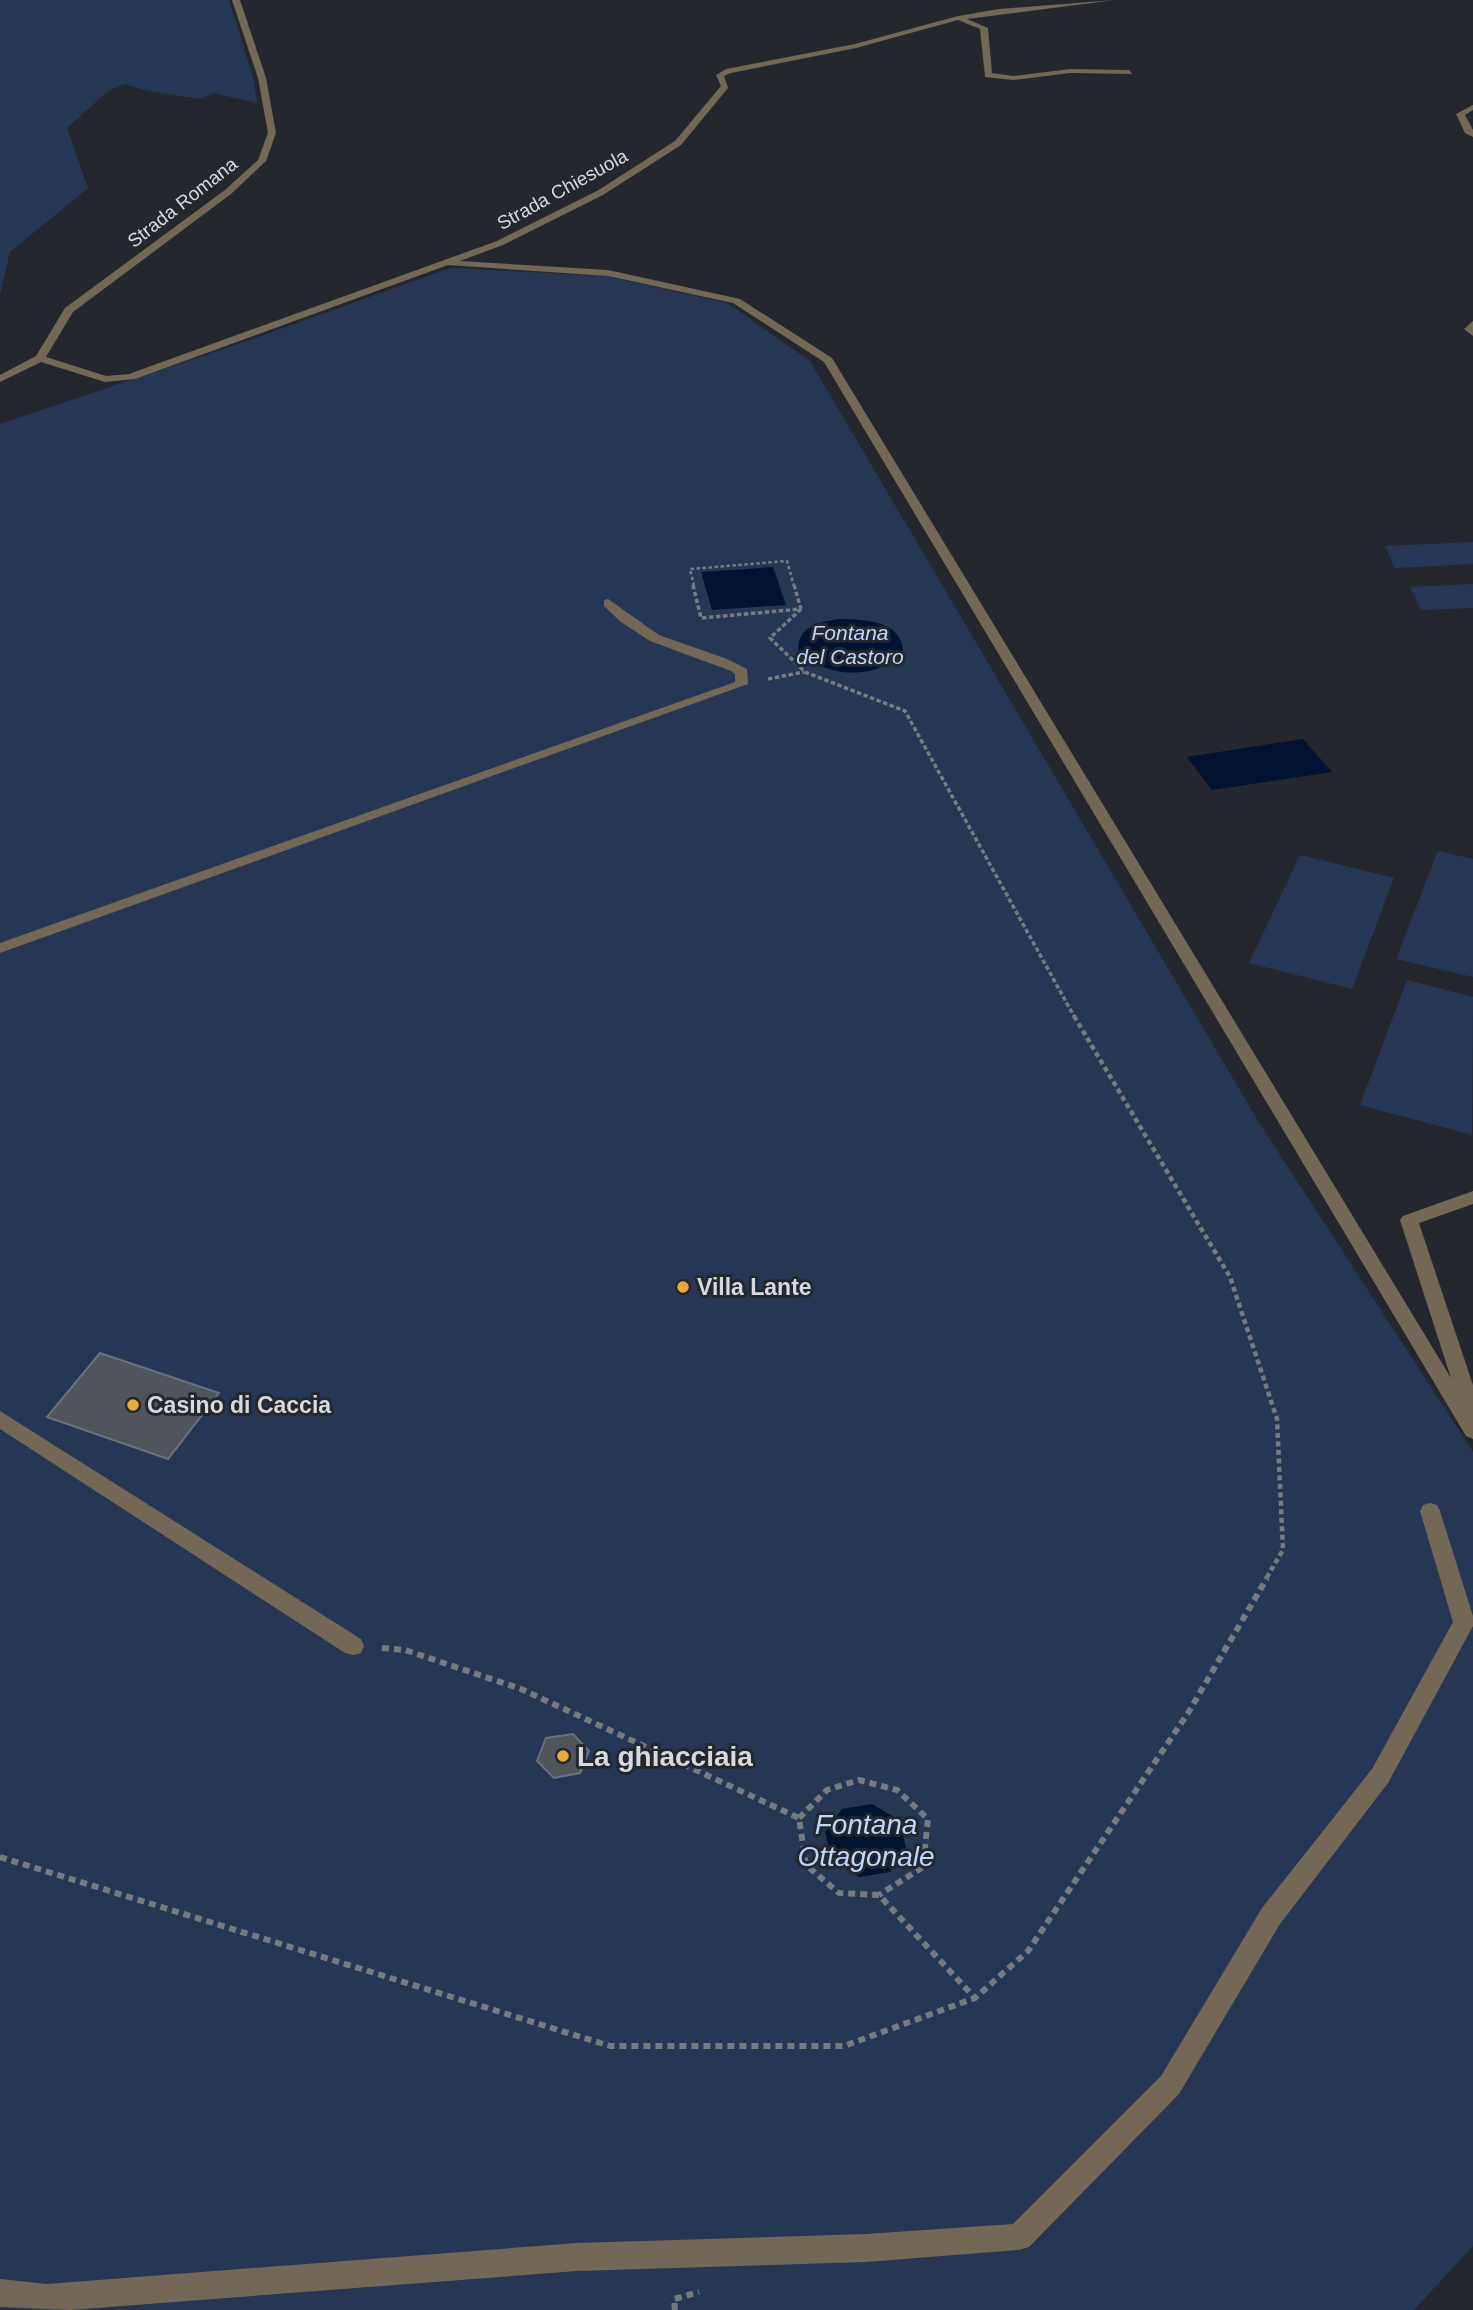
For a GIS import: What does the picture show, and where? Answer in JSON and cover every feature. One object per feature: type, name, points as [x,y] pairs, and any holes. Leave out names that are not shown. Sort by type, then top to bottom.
[{"type":"street","name":"Strada Romana","points":[[40,358],[69,310],[228,192],[262,161],[272,133],[262,78],[236,0]]},
{"type":"street","name":"Strada Chiesuola","points":[[40,358],[105,379],[131,377],[500,243],[600,193],[678,143],[725,86],[720,75],[856,46],[958,18],[999,10],[1111,0]]},
{"type":"street","points":[[958,18],[984,28],[988,75],[1013,78],[1070,71],[1129,72]]},
{"type":"street","points":[[1473,107],[1460,114],[1468,131],[1473,134]]},
{"type":"street","points":[[451,263],[608,273],[736,301],[828,360],[1473,1431]]},
{"type":"street","points":[[1473,324],[1469,329],[1473,333]]},
{"type":"street","points":[[0,379],[40,358]]},
{"type":"street","points":[[0,948],[741,684],[742,672],[725,660],[685,651],[629,625],[608,603]]},
{"type":"street","points":[[1473,1197],[1409,1220],[1473,1415]]},
{"type":"street","points":[[0,1419],[352,1646]]},
{"type":"street","points":[[0,2293],[47,2298],[577,2257],[866,2248],[1019,2237],[1170,2085],[1271,1916],[1380,1776],[1464,1622],[1430,1511]]},
{"type":"path","points":[[787,561],[802,609],[701,618],[690,569],[787,561]]},
{"type":"path","points":[[0,1857],[610,2046],[844,2046],[975,1998],[1028,1951],[1188,1713],[1283,1550],[1276,1419],[1230,1277],[1099,1061],[905,711],[805,672],[770,638],[802,609]]},
{"type":"path","points":[[352,1646],[405,1650],[521,1689],[799,1818]]},
{"type":"path","points":[[859,1780],[898,1790],[928,1819],[923,1867],[879,1895],[839,1893],[806,1865],[799,1818],[827,1790],[859,1780]]},
{"type":"path","points":[[879,1895],[975,1998]]},
{"type":"shaded area","points":[[0,0],[229,0],[253,77],[257,103],[213,93],[200,99],[148,91],[125,84],[108,91],[67,128],[88,188],[10,252],[0,295]]},
{"type":"shaded area","name":"Villa Lante","points":[[450,268],[606,276],[727,303],[810,361],[1258,1121],[1473,1452],[1473,2246],[1414,2310],[0,2310],[0,424],[247,341]]},
{"type":"shaded area","points":[[1473,542],[1473,564],[1395,568],[1385,546]]},
{"type":"shaded area","points":[[1473,584],[1473,608],[1421,610],[1410,587]]},
{"type":"shaded area","points":[[1438,851],[1473,859],[1473,977],[1396,959]]},
{"type":"shaded area","points":[[1300,855],[1394,878],[1352,989],[1249,963]]},
{"type":"shaded area","points":[[1407,980],[1473,997],[1472,1135],[1360,1105]]},
{"type":"water","points":[[773,567],[786,605],[712,610],[701,572]]},
{"type":"water","name":"Fontana del Castoro","points":[[839,619],[869,621],[888,627],[895,632],[903,650],[880,667],[851,672],[821,666],[798,650],[806,630],[817,624]]},
{"type":"water","points":[[1303,739],[1332,772],[1212,790],[1187,757]]},
{"type":"water","name":"Fontana Ottagonale","points":[[872,1804],[899,1820],[906,1848],[890,1872],[859,1877],[832,1860],[825,1832],[842,1809]]},
{"type":"building","name":"Casino di Caccia","points":[[100,1353],[219,1393],[168,1459],[47,1417]]},
{"type":"building","name":"La ghiacciaia","points":[[573,1734],[589,1751],[580,1773],[554,1778],[537,1761],[546,1738]]},
{"type":"place","name":"Villa Lante","points":[[683,1287]]},
{"type":"place","name":"Casino di Caccia","points":[[133,1405]]},
{"type":"place","name":"La ghiacciaia","points":[[563,1756]]}]
